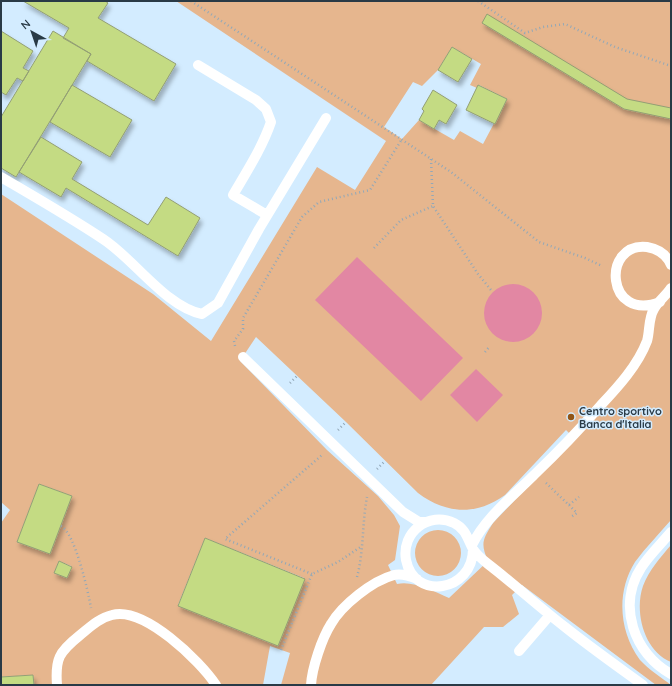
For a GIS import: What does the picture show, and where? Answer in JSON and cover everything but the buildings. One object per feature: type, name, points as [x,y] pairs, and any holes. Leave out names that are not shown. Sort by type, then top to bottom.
[{"type":"lane","points":[[198,65],[256,100],[266,109],[271,122],[266,137],[255,158],[232,194],[268,215]]},
{"type":"lane","points":[[1,177],[104,239],[174,300],[189,311],[202,314],[218,303],[326,118]]},
{"type":"lane","points":[[650,327],[645,311],[628,301],[618,292],[615,273],[620,260],[630,250],[644,247],[664,254],[671,265]]},
{"type":"lane","points":[[394,575],[404,574],[434,586],[447,585],[462,578],[470,566],[472,547],[478,532],[489,519],[536,474],[601,406],[624,378],[642,352],[647,341],[652,312],[671,288]]},
{"type":"lane","points":[[635,305],[648,306],[660,302]]},
{"type":"lane","points":[[243,357],[403,512],[418,522],[443,519],[462,528],[475,528],[489,519]]},
{"type":"lane","points":[[403,512],[410,524],[412,533]]},
{"type":"lane","points":[[311,685],[320,649],[331,624],[346,605],[364,592],[394,575],[401,567],[407,544],[412,533],[425,522]]},
{"type":"lane","points":[[462,528],[472,547],[488,563],[550,615],[643,685]]},
{"type":"lane","points":[[671,532],[640,568],[632,588],[630,608],[632,627],[642,649],[654,662],[671,674]]},
{"type":"lane","points":[[405,554],[410,570],[419,580]]},
{"type":"lane","points":[[470,566],[480,561],[488,563]]},
{"type":"lane","points":[[56,685],[57,664],[60,653],[93,625],[113,614],[125,615],[155,626],[183,647],[216,685]]},
{"type":"lane","points":[[519,651],[550,615]]},
{"type":"path","points":[[191,1],[431,158],[488,200],[539,242],[586,258],[615,273]]},
{"type":"path","points":[[478,1],[525,33],[543,27],[565,24],[615,47],[671,66]]},
{"type":"path","points":[[243,357],[235,348],[234,341],[243,329],[243,318],[302,217],[319,202],[370,190],[402,139]]},
{"type":"path","points":[[431,158],[433,206],[478,274],[491,290]]},
{"type":"path","points":[[374,248],[401,220],[433,206]]},
{"type":"path","points":[[485,352],[490,346]]},
{"type":"path","points":[[312,574],[225,539],[333,445]]},
{"type":"path","points":[[536,474],[576,513],[571,517]]},
{"type":"path","points":[[357,579],[361,563],[365,509],[373,483]]},
{"type":"path","points":[[569,505],[579,497]]},
{"type":"path","points":[[61,526],[70,534],[83,572],[92,611],[93,625]]},
{"type":"path","points":[[281,650],[312,574],[338,562],[362,546]]},
{"type":"shaded area","points":[[176,1],[671,1],[671,520],[635,562],[625,586],[622,612],[628,637],[640,660],[671,685],[656,685],[522,585],[512,595],[519,614],[503,627],[484,627],[431,685],[281,685],[290,653],[270,646],[263,685],[34,685],[33,675],[1,677],[1,523],[10,510],[1,502],[1,194],[153,294],[211,341],[317,167],[355,190],[386,141]],"holes":[[[452,47],[481,64],[470,85],[477,88],[479,85],[507,99],[483,144],[460,131],[454,140],[419,120],[402,139],[384,127],[413,82],[422,86],[438,70]],[[256,337],[346,422],[418,493],[439,505],[450,508],[461,510],[472,509],[494,502],[505,495],[566,430],[574,438],[493,523],[485,537],[483,545],[488,561],[449,598],[430,589],[416,585],[403,583],[397,584],[388,565],[395,560],[400,526],[394,515],[378,496],[327,450],[240,361]],[[39,484],[72,496],[50,554],[17,542]],[[205,538],[304,578],[278,646],[178,605]],[[59,561],[71,566],[67,578],[54,573]]]},
{"type":"shaded area","points":[[357,257],[463,358],[421,401],[315,300]]},
{"type":"shaded area","points":[[513,284],[524,286],[534,292],[540,302],[542,313],[540,324],[534,334],[524,340],[513,342],[502,340],[492,334],[486,324],[484,313],[486,302],[492,292],[502,286]]},
{"type":"shaded area","points":[[476,369],[503,395],[477,422],[450,395]]},
{"type":"shaded area","points":[[438,530],[451,534],[457,540],[461,553],[457,566],[451,572],[438,576],[425,572],[419,566],[415,553],[419,540],[425,534]]},
{"type":"shaded area","points":[[671,545],[671,662],[662,657],[648,640],[641,619],[640,607],[645,580],[655,564]]},
{"type":"place","name":"Centro sportivo Banca d'Italia","points":[[571,417]]}]
